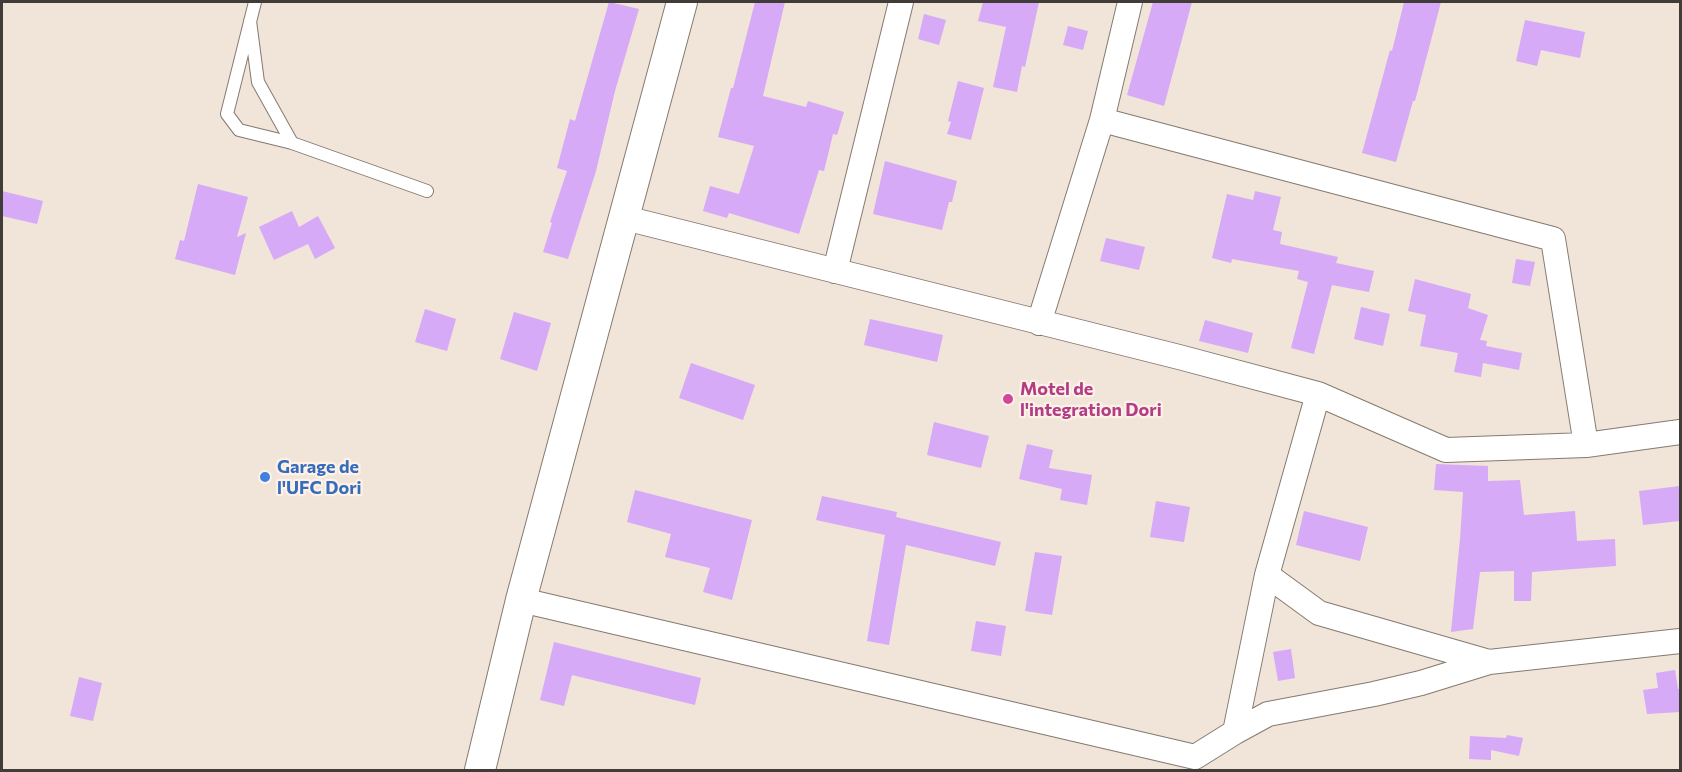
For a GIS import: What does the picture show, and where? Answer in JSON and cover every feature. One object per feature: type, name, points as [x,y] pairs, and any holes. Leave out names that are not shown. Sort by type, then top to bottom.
[{"type":"street","points":[[480,771],[521,600],[682,2]]},
{"type":"street","points":[[836,271],[901,2]]},
{"type":"street","points":[[1039,323],[1102,120],[1130,2]]},
{"type":"street","points":[[1102,120],[1553,239],[1587,445]]},
{"type":"street","points":[[625,218],[1318,394],[1446,450],[1587,445],[1680,432]]},
{"type":"street","points":[[1235,732],[1267,575],[1318,394]]},
{"type":"street","points":[[1267,575],[1319,613],[1489,662]]},
{"type":"street","points":[[521,600],[1193,764],[1235,732],[1268,714],[1374,694],[1489,662],[1680,641]]},
{"type":"lane","points":[[255,2],[227,114],[239,130],[292,143],[427,190]]},
{"type":"lane","points":[[250,21],[258,82],[292,143]]},
{"type":"building","points":[[609,2],[639,9],[615,91],[596,171],[568,259],[543,252],[552,223],[550,222],[567,171],[557,168],[570,119],[575,121]]},
{"type":"building","points":[[755,2],[785,2],[763,96],[806,107],[808,101],[844,112],[837,135],[833,134],[824,171],[819,170],[799,234],[729,213],[727,218],[703,211],[710,186],[739,194],[754,146],[718,137]]},
{"type":"building","points":[[983,2],[1039,2],[1025,67],[1022,66],[1017,92],[993,87],[1006,27],[978,21]]},
{"type":"building","points":[[1153,2],[1192,2],[1164,106],[1127,95]]},
{"type":"building","points":[[1404,2],[1441,2],[1396,162],[1362,153]]},
{"type":"building","points":[[924,14],[946,20],[939,45],[918,39]]},
{"type":"building","points":[[1525,20],[1585,32],[1580,58],[1541,50],[1537,66],[1516,61]]},
{"type":"building","points":[[1068,26],[1088,31],[1083,50],[1063,45]]},
{"type":"building","points":[[958,81],[984,88],[971,140],[947,134]]},
{"type":"building","points":[[885,161],[957,181],[942,230],[873,214]]},
{"type":"building","points":[[198,184],[248,197],[237,237],[246,233],[235,275],[175,259],[180,240],[184,241]]},
{"type":"building","points":[[2,191],[43,201],[37,224],[2,216]]},
{"type":"building","points":[[1255,191],[1281,197],[1273,230],[1282,232],[1280,244],[1338,257],[1336,263],[1374,271],[1369,292],[1332,285],[1314,354],[1291,348],[1308,282],[1297,279],[1299,271],[1232,259],[1231,263],[1212,258],[1227,194],[1253,200]]},
{"type":"building","points":[[292,211],[299,227],[318,216],[335,248],[315,259],[308,244],[274,260],[259,227]]},
{"type":"building","points":[[1106,238],[1145,247],[1139,270],[1100,261]]},
{"type":"building","points":[[1516,259],[1535,262],[1530,286],[1512,283]]},
{"type":"building","points":[[1415,279],[1471,294],[1468,308],[1488,315],[1480,340],[1487,341],[1486,346],[1522,353],[1519,370],[1483,363],[1481,377],[1454,372],[1458,353],[1420,346],[1426,315],[1408,311]]},
{"type":"building","points":[[1361,307],[1390,314],[1383,346],[1354,339]]},
{"type":"building","points":[[425,309],[456,319],[447,351],[415,342]]},
{"type":"building","points":[[514,312],[551,323],[537,371],[500,359]]},
{"type":"building","points":[[870,319],[943,335],[937,362],[864,345]]},
{"type":"building","points":[[1205,320],[1253,333],[1248,353],[1199,341]]},
{"type":"building","points":[[691,363],[755,385],[743,420],[679,398]]},
{"type":"building","points":[[934,422],[989,436],[981,468],[927,455]]},
{"type":"building","points":[[1027,444],[1053,450],[1049,468],[1092,475],[1087,505],[1060,500],[1062,489],[1019,479]]},
{"type":"building","points":[[1436,464],[1488,466],[1488,481],[1520,480],[1524,515],[1575,511],[1577,541],[1615,539],[1616,566],[1532,572],[1531,601],[1514,601],[1514,571],[1480,572],[1473,629],[1451,632],[1463,492],[1434,490]]},
{"type":"building","points":[[1680,486],[1680,521],[1643,525],[1639,491]]},
{"type":"building","points":[[635,490],[752,520],[732,600],[703,592],[710,568],[665,557],[671,534],[627,522]]},
{"type":"building","points":[[822,496],[897,512],[896,517],[1001,542],[995,566],[906,545],[889,645],[867,641],[885,535],[816,520]]},
{"type":"building","points":[[1156,501],[1190,507],[1184,542],[1150,537]]},
{"type":"building","points":[[1304,511],[1368,527],[1360,561],[1296,545]]},
{"type":"building","points":[[1035,552],[1062,556],[1052,615],[1025,611]]},
{"type":"building","points":[[976,621],[1006,626],[1001,656],[971,651]]},
{"type":"building","points":[[554,642],[701,678],[695,705],[572,675],[564,706],[540,700]]},
{"type":"building","points":[[1291,649],[1295,678],[1278,681],[1273,652]]},
{"type":"building","points":[[1675,670],[1678,689],[1680,689],[1680,712],[1647,714],[1643,690],[1658,688],[1656,673]]},
{"type":"building","points":[[79,677],[102,683],[93,721],[70,716]]},
{"type":"building","points":[[1507,735],[1523,738],[1519,756],[1491,750],[1491,760],[1469,759],[1470,736],[1506,738]]},
{"type":"place","name":"Motel de l'integration Dori","points":[[1008,399]]},
{"type":"place","name":"Garage de l'UFC Dori","points":[[265,477]]}]
